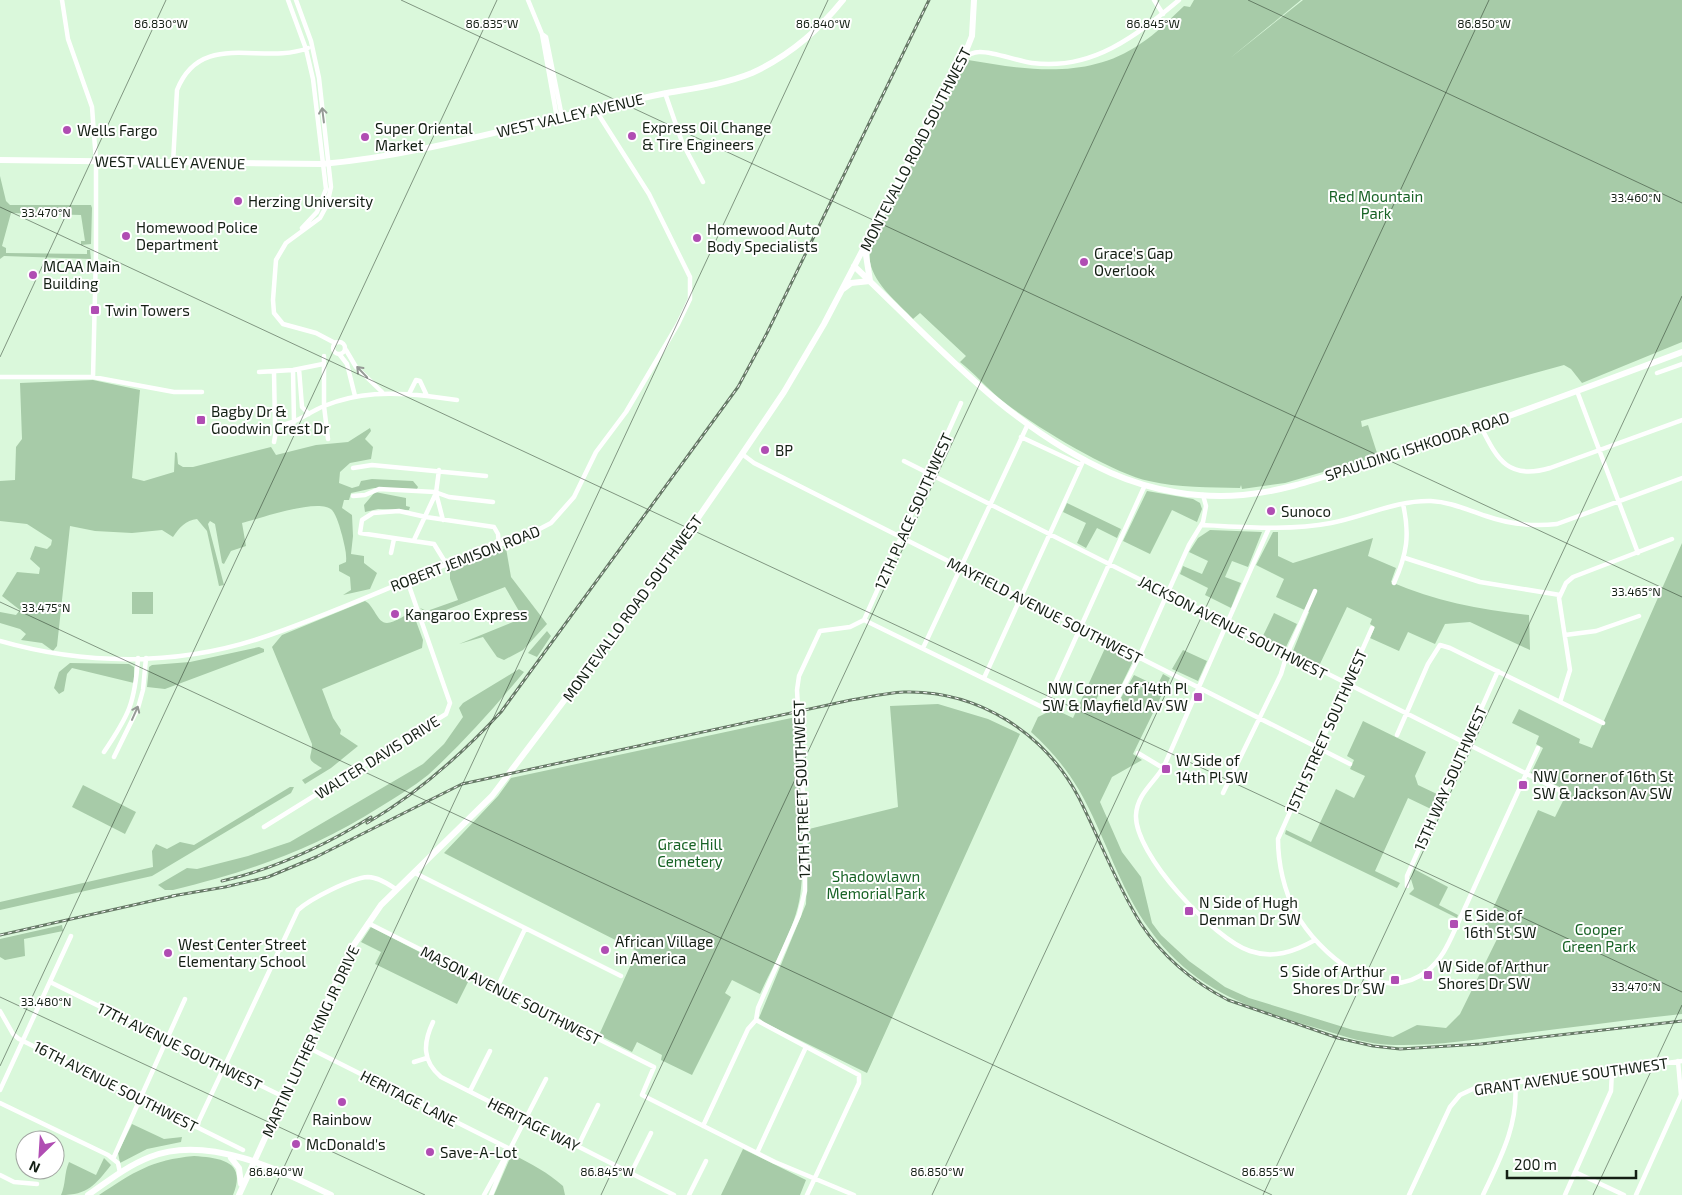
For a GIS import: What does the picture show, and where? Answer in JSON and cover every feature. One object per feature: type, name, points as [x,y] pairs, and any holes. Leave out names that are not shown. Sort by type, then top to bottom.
[{"type":"street","points":[[62,0],[68,39],[92,108],[96,161],[93,376]]},
{"type":"street","points":[[288,0],[306,49],[313,79],[326,189],[323,201],[317,212],[298,233]]},
{"type":"street","points":[[296,0],[312,46],[319,78],[330,164],[331,187],[327,205],[314,223],[286,243],[276,260],[273,291],[274,312],[283,324],[316,333],[335,343],[342,343],[356,367],[382,392]]},
{"type":"street","points":[[528,0],[542,34],[546,37],[545,48],[560,117]]},
{"type":"street","name":"WEST VALLEY AVENUE","points":[[0,160],[330,164],[444,144],[666,93],[708,86],[752,72],[797,45],[828,19],[843,0]]},
{"type":"street","name":"MONTEVALLO ROAD SOUTHWEST","points":[[415,873],[492,796],[653,583],[784,392],[824,324],[868,242],[964,56],[972,36],[974,0]]},
{"type":"street","points":[[1154,0],[1163,14]]},
{"type":"street","points":[[964,56],[980,52],[1018,61],[1043,64],[1081,61],[1126,42],[1180,0]]},
{"type":"street","points":[[173,163],[177,90],[181,80],[196,63],[206,57],[224,54],[277,53],[306,49],[312,46]]},
{"type":"street","points":[[666,93],[682,142],[703,182]]},
{"type":"street","name":"ROBERT JEMISON ROAD","points":[[0,641],[39,652],[97,658],[184,656],[256,639],[541,530],[566,509],[596,452],[626,412],[678,324],[690,299],[690,277],[669,233],[649,194],[595,109]]},
{"type":"street","points":[[868,242],[866,255],[870,281]]},
{"type":"street","points":[[854,266],[921,333],[996,400],[1028,424],[922,648]]},
{"type":"street","points":[[842,290],[851,283],[870,281]]},
{"type":"street","points":[[335,343],[333,351],[340,355],[347,364],[355,396]]},
{"type":"street","points":[[340,355],[346,350]]},
{"type":"street","name":"SPAULDING ISHKOODA ROAD","points":[[1028,424],[1082,462],[1145,485],[1204,495],[1242,495],[1272,491],[1481,427],[1682,352]]},
{"type":"street","points":[[324,356],[324,406],[328,439]]},
{"type":"street","points":[[259,372],[293,370],[323,364]]},
{"type":"street","points":[[1657,373],[1682,364]]},
{"type":"street","points":[[299,369],[302,407],[309,414]]},
{"type":"street","points":[[293,370],[294,422]]},
{"type":"street","points":[[274,372],[277,426],[274,442]]},
{"type":"street","points":[[0,377],[93,376],[174,392],[202,392]]},
{"type":"street","points":[[409,394],[416,380],[420,381],[427,396]]},
{"type":"street","points":[[1577,391],[1638,552]]},
{"type":"street","points":[[277,426],[294,422],[324,406],[355,396],[382,392],[452,397],[457,400]]},
{"type":"street","name":"12TH PLACE SOUTHWEST","points":[[864,620],[931,474],[961,403]]},
{"type":"street","points":[[1481,427],[1500,460],[1512,469],[1529,473],[1550,468],[1682,420]]},
{"type":"street","points":[[984,678],[1082,462],[1021,437]]},
{"type":"street","name":"MAYFIELD AVENUE SOUTHWEST","points":[[742,454],[754,463],[1350,764]]},
{"type":"street","name":"JACKSON AVENUE SOUTHWEST","points":[[904,461],[990,506],[1563,792]]},
{"type":"street","points":[[353,468],[372,465],[486,476]]},
{"type":"street","points":[[414,540],[436,493],[439,470]]},
{"type":"street","points":[[1202,525],[1269,528],[1331,523],[1416,501],[1443,502],[1496,519],[1536,526],[1557,524],[1682,478]]},
{"type":"street","points":[[864,620],[1044,708],[1145,485]]},
{"type":"street","points":[[353,496],[365,495],[379,489],[436,493],[449,497],[493,502]]},
{"type":"street","points":[[436,493],[443,520]]},
{"type":"street","points":[[1113,707],[1139,657],[1189,545],[1202,525],[1206,506],[1204,495]]},
{"type":"street","points":[[1394,583],[1405,558],[1407,536],[1403,504]]},
{"type":"street","points":[[446,565],[434,544],[360,533],[362,520],[373,512],[399,511],[443,520],[494,527],[498,534],[499,545]]},
{"type":"street","points":[[1269,528],[1163,768],[1143,793],[1138,803],[1136,823],[1143,844],[1183,897],[1216,930],[1241,947],[1260,954],[1285,953],[1301,948],[1315,940],[1334,959],[1358,973],[1381,982],[1396,983],[1417,977],[1431,968],[1444,951],[1538,748]]},
{"type":"street","name":"ROBERT JEMISON ROAD","points":[[391,553],[394,539]]},
{"type":"street","points":[[1560,702],[1570,670],[1560,595],[1566,583],[1573,577],[1672,539]]},
{"type":"street","points":[[1405,558],[1432,565],[1480,582],[1560,595]]},
{"type":"street","name":"WALTER DAVIS DRIVE","points":[[264,827],[446,714],[450,703],[407,580]]},
{"type":"street","points":[[1223,793],[1281,674],[1287,654],[1315,591]]},
{"type":"street","points":[[1565,635],[1596,631],[1639,616]]},
{"type":"street","name":"12TH STREET SOUTHWEST","points":[[703,1126],[748,1029],[756,1020],[758,1008],[799,915],[805,891],[805,835],[798,690],[799,676],[820,631],[850,628],[864,620]]},
{"type":"street","name":"15TH STREET SOUTHWEST","points":[[1315,940],[1298,917],[1287,892],[1279,852],[1279,834],[1372,628]]},
{"type":"street","points":[[1396,735],[1440,645],[1498,671],[1603,723]]},
{"type":"street","points":[[104,752],[124,723],[135,695],[138,658]]},
{"type":"street","points":[[114,757],[143,690],[146,658]]},
{"type":"street","name":"15TH WAY SOUTHWEST","points":[[1407,886],[1407,876],[1498,671]]},
{"type":"street","points":[[1138,753],[1163,768]]},
{"type":"street","points":[[415,873],[621,976]]},
{"type":"street","name":"MARTIN LUTHER KING JR DRIVE","points":[[240,1193],[351,949],[368,923],[396,889],[415,873]]},
{"type":"street","points":[[196,1127],[298,910],[311,900],[360,879],[376,878],[396,889]]},
{"type":"street","name":"MASON AVENUE SOUTHWEST","points":[[368,923],[654,1067],[642,1095],[703,1126]]},
{"type":"street","points":[[497,988],[525,929]]},
{"type":"street","points":[[0,1090],[71,936]]},
{"type":"street","name":"17TH AVENUE SOUTHWEST","points":[[50,982],[284,1098]]},
{"type":"street","points":[[112,1158],[185,999]]},
{"type":"street","name":"16TH AVENUE SOUTHWEST","points":[[0,1011],[13,1034],[23,1041],[243,1150]]},
{"type":"street","points":[[756,1020],[860,1075],[859,1081],[806,1195]]},
{"type":"street","points":[[414,1062],[427,1058],[425,1046],[433,1022]]},
{"type":"street","points":[[757,1153],[806,1046]]},
{"type":"street","name":"HERITAGE LANE","points":[[307,1047],[510,1150]]},
{"type":"street","points":[[470,1092],[490,1051]]},
{"type":"street","name":"HERITAGE WAY","points":[[427,1058],[433,1070],[441,1077],[674,1195]]},
{"type":"street","points":[[1636,1195],[1681,1095],[1680,1061]]},
{"type":"street","name":"GRANT AVENUE SOUTHWEST","points":[[1410,1195],[1444,1118],[1453,1102],[1463,1092],[1475,1088],[1680,1061]]},
{"type":"street","points":[[1565,1195],[1611,1091],[1612,1070]]},
{"type":"street","points":[[484,1195],[510,1150],[546,1079]]},
{"type":"street","points":[[1483,1195],[1507,1143],[1515,1114],[1515,1083]]},
{"type":"street","points":[[0,1103],[112,1158],[118,1163],[120,1173]]},
{"type":"street","points":[[578,1146],[598,1105]]},
{"type":"street","points":[[703,1126],[757,1153],[854,1195]]},
{"type":"street","points":[[631,1173],[651,1133]]},
{"type":"street","points":[[491,1195],[510,1150]]},
{"type":"street","points":[[88,1195],[132,1165],[164,1152],[211,1151],[267,1165],[331,1195]]},
{"type":"street","points":[[228,1156],[242,1174],[240,1193]]},
{"type":"street","points":[[689,1195],[706,1161]]},
{"type":"street","points":[[1575,1172],[1624,1195]]},
{"type":"street","points":[[0,1175],[14,1182],[37,1184]]},
{"type":"green space","name":"Red Mountain Park","points":[[1194,0],[1301,0],[1229,59],[1303,0],[1682,0],[1682,342],[1582,383],[1571,369],[1564,365],[1361,421],[1362,427],[1368,425],[1378,456],[1285,483],[1242,489],[1241,485],[1240,488],[1172,485],[1133,476],[1093,458],[1030,420],[994,394],[960,362],[966,356],[920,313],[913,319],[881,285],[872,270],[870,262],[870,253],[880,224],[968,60],[1034,69],[1078,68],[1099,63],[1120,55],[1140,44],[1184,6],[1190,7]]},
{"type":"green space","points":[[0,176],[6,201],[10,205],[91,205],[92,208],[91,244],[81,245],[81,241],[85,241],[81,215],[11,213],[2,246],[6,248],[6,253],[87,254],[87,250],[90,250],[91,259],[4,256],[0,259]]},
{"type":"green space","points":[[93,380],[140,390],[132,478],[144,481],[174,472],[175,452],[177,453],[178,464],[183,467],[193,467],[271,447],[276,455],[316,445],[348,442],[370,428],[371,431],[365,439],[373,447],[371,459],[350,463],[340,472],[339,483],[352,488],[359,486],[361,481],[372,479],[413,481],[418,487],[417,489],[374,488],[351,493],[349,500],[344,500],[342,508],[352,515],[353,536],[351,554],[364,556],[364,563],[377,573],[370,589],[343,595],[351,590],[350,577],[339,571],[339,565],[346,562],[345,548],[335,515],[332,510],[325,507],[302,507],[242,523],[246,546],[231,551],[224,564],[222,563],[215,524],[210,521],[208,524],[224,585],[219,586],[207,531],[197,519],[183,525],[173,537],[162,530],[132,533],[95,531],[70,526],[57,646],[53,651],[42,643],[21,640],[26,634],[20,629],[0,623],[0,612],[16,615],[20,610],[2,596],[17,572],[39,574],[40,568],[30,559],[35,546],[47,549],[51,545],[52,540],[27,524],[0,521],[0,481],[15,480],[16,447],[22,439],[20,383]]},
{"type":"green space","points":[[1147,491],[1193,499],[1200,503],[1202,509],[1197,522],[1172,510],[1150,554],[1123,541]]},
{"type":"green space","points":[[375,492],[406,498],[406,506],[410,507],[409,510],[378,509],[365,512],[364,505]]},
{"type":"green space","points":[[1067,503],[1121,529],[1117,538],[1097,528],[1086,548],[1077,543],[1086,523],[1063,512]]},
{"type":"green space","points":[[1210,530],[1262,532],[1248,567],[1232,561],[1225,577],[1241,583],[1231,608],[1205,595],[1208,588],[1180,574],[1183,566],[1202,574],[1208,561],[1189,552],[1198,538]]},
{"type":"green space","points":[[1273,532],[1278,532],[1278,556],[1293,563],[1373,538],[1368,556],[1396,568],[1391,582],[1458,604],[1529,615],[1530,650],[1470,622],[1445,624],[1435,644],[1408,632],[1399,651],[1370,638],[1375,627],[1370,624],[1372,619],[1347,607],[1319,666],[1293,651],[1309,612],[1276,597],[1284,579],[1256,565]]},
{"type":"green space","name":"Cooper Green Park","points":[[1682,543],[1682,1014],[1452,1042],[1394,1045],[1366,1042],[1347,1037],[1295,1022],[1247,1005],[1205,983],[1185,968],[1167,951],[1150,930],[1129,897],[1079,790],[1057,759],[1031,732],[1038,717],[1046,713],[1050,707],[1073,718],[1106,646],[1134,659],[1117,694],[1103,686],[1096,700],[1114,710],[1134,675],[1157,686],[1163,674],[1170,678],[1133,754],[1142,760],[1112,777],[1100,802],[1122,852],[1141,877],[1152,923],[1161,935],[1189,961],[1225,987],[1249,998],[1353,1030],[1393,1037],[1417,1025],[1446,1028],[1460,1014],[1499,935],[1484,928],[1538,810],[1555,817],[1568,791],[1531,773],[1543,748],[1536,744],[1539,736],[1512,723],[1519,709],[1580,739],[1579,743],[1592,748]]},
{"type":"green space","points":[[506,548],[511,577],[547,624],[523,650],[504,660],[497,657],[483,637],[459,644],[523,618],[505,587],[433,615],[428,615],[420,608],[427,611],[458,600],[450,579],[450,569]]},
{"type":"green space","points":[[132,592],[153,592],[153,614],[132,614]]},
{"type":"green space","points":[[365,601],[381,620],[387,623],[413,613],[423,640],[422,648],[322,689],[333,718],[341,730],[340,734],[358,746],[331,768],[305,784],[302,780],[322,768],[310,758],[312,744],[272,647],[282,635]]},
{"type":"green space","points":[[1274,613],[1297,624],[1286,647],[1283,648],[1262,638]]},
{"type":"green space","points":[[547,631],[551,636],[537,657],[528,653]]},
{"type":"green space","points":[[259,647],[264,649],[264,652],[165,689],[147,687],[149,667],[152,665],[190,662]]},
{"type":"green space","points":[[1183,650],[1207,661],[1198,681],[1172,669]]},
{"type":"green space","points":[[70,663],[129,664],[134,667],[134,683],[72,668],[67,674],[64,691],[59,694],[54,688],[59,672]]},
{"type":"green space","points":[[519,669],[524,672],[466,738],[441,763],[404,792],[355,822],[305,847],[255,867],[173,890],[165,890],[158,885],[187,868],[197,869],[248,856],[290,842],[423,764],[444,744],[463,717],[459,708],[463,703]]},
{"type":"green space","name":"Shadowlawn Memorial Park","points":[[938,704],[988,719],[1020,734],[867,1073],[765,1023],[759,1018],[806,904],[809,829],[898,807],[890,706]]},
{"type":"green space","name":"Grace Hill Cemetery","points":[[796,717],[802,803],[803,868],[799,902],[795,916],[791,929],[760,994],[732,980],[725,993],[731,997],[692,1075],[661,1060],[662,1055],[637,1042],[632,1052],[599,1035],[637,951],[444,853],[498,796],[511,778]]},
{"type":"green space","points":[[1363,721],[1426,752],[1415,776],[1418,785],[1439,795],[1433,810],[1408,798],[1375,871],[1400,883],[1397,888],[1285,834],[1286,830],[1311,842],[1336,789],[1354,798],[1365,776],[1350,769],[1354,760],[1347,756]]},
{"type":"green space","points":[[83,785],[136,812],[125,834],[72,807]]},
{"type":"green space","points":[[290,787],[294,787],[291,793],[152,876],[0,910],[0,902],[153,867],[152,851],[156,844],[167,849],[180,842],[194,845]]},
{"type":"green space","points":[[1414,869],[1448,887],[1439,905],[1458,915],[1457,918],[1409,894],[1414,889],[1411,879]]},
{"type":"green space","points":[[62,925],[63,931],[24,939],[25,956],[5,960],[0,957],[0,939]]},
{"type":"green space","points":[[371,927],[470,978],[457,1004],[375,964],[381,952],[361,942]]},
{"type":"green space","points":[[132,1124],[164,1139],[182,1137],[181,1142],[147,1149],[120,1163],[118,1153]]},
{"type":"green space","points":[[743,1149],[806,1180],[800,1195],[721,1195]]},
{"type":"green space","points":[[513,1155],[557,1181],[563,1186],[565,1195],[494,1195]]},
{"type":"green space","points":[[194,1156],[222,1160],[234,1168],[237,1175],[233,1195],[99,1195],[144,1168],[166,1161]]},
{"type":"green space","points":[[104,1158],[111,1165],[90,1188],[70,1195],[61,1195],[69,1162],[96,1175]]},
{"type":"railway","points":[[367,823],[438,773],[501,712],[738,387],[767,333],[929,0]]},
{"type":"railway","points":[[172,896],[268,877],[316,857],[462,784],[851,700],[904,692],[931,693],[958,699],[983,708],[1006,720],[1028,735],[1048,754],[1065,775],[1079,798],[1116,878],[1141,924],[1159,947],[1180,968],[1228,1000],[1338,1038],[1373,1046],[1400,1049],[1481,1044],[1682,1021]]},
{"type":"railway","points":[[222,881],[261,870],[299,855],[371,817]]},
{"type":"railway","points":[[0,935],[178,895]]},
{"type":"place","name":"Wells Fargo","points":[[67,130]]},
{"type":"place","name":"Express Oil Change & Tire Engineers","points":[[632,136]]},
{"type":"place","name":"Super Oriental Market","points":[[365,137]]},
{"type":"place","name":"Herzing University","points":[[238,201]]},
{"type":"place","name":"Homewood Police Department","points":[[126,236]]},
{"type":"place","name":"Homewood Auto Body Specialists","points":[[697,238]]},
{"type":"place","name":"Grace's Gap Overlook","points":[[1084,262]]},
{"type":"place","name":"MCAA Main Building","points":[[33,275]]},
{"type":"place","name":"Twin Towers","points":[[95,310]]},
{"type":"place","name":"Bagby Dr & Goodwin Crest Dr","points":[[201,420]]},
{"type":"place","name":"BP","points":[[765,450]]},
{"type":"place","name":"Sunoco","points":[[1271,511]]},
{"type":"place","name":"Kangaroo Express","points":[[395,614]]},
{"type":"place","name":"NW Corner of 14th Pl SW & Mayfield Av SW","points":[[1198,697]]},
{"type":"place","name":"W Side of 14th Pl SW","points":[[1166,769]]},
{"type":"place","name":"NW Corner of 16th St SW & Jackson Av SW","points":[[1523,785]]},
{"type":"place","name":"N Side of Hugh Denman Dr SW","points":[[1189,911]]},
{"type":"place","name":"E Side of 16th St SW","points":[[1454,924]]},
{"type":"place","name":"African Village in America","points":[[605,950]]},
{"type":"place","name":"West Center Street Elementary School","points":[[168,953]]},
{"type":"place","name":"W Side of Arthur Shores Dr SW","points":[[1428,975]]},
{"type":"place","name":"S Side of Arthur Shores Dr SW","points":[[1395,980]]},
{"type":"place","name":"Rainbow","points":[[342,1102]]},
{"type":"place","name":"McDonald's","points":[[296,1144]]},
{"type":"place","name":"Save-A-Lot","points":[[430,1152]]}]
